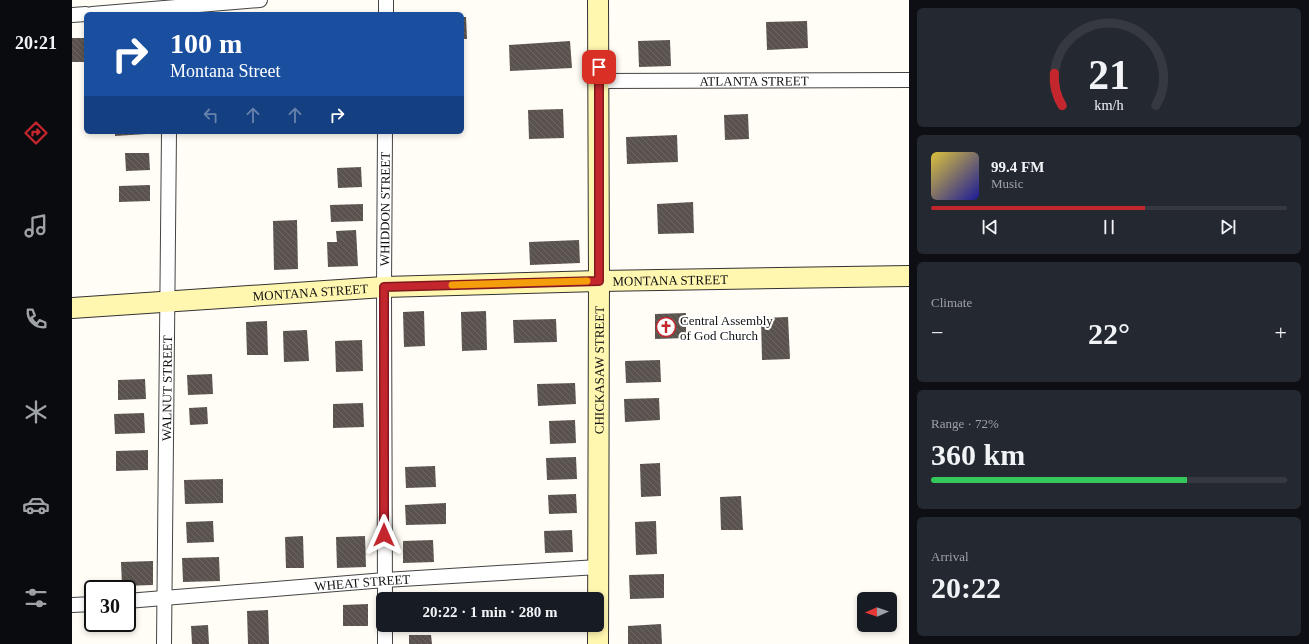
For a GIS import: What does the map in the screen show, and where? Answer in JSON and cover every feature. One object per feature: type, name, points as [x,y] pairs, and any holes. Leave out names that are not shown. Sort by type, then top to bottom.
[{"type":"street","points":[[114,12],[260,0]]},
{"type":"street","points":[[386,0],[386,12]]},
{"type":"street","name":"CHICKASAW STREET","points":[[598,0],[598,644]]},
{"type":"street","points":[[72,15],[84,14]]},
{"type":"street","name":"ATLANTA STREET","points":[[599,81],[909,80]]},
{"type":"street","name":"WALNUT STREET","points":[[164,644],[169,134]]},
{"type":"street","name":"WHIDDON STREET","points":[[385,134],[385,592]]},
{"type":"street","name":"MONTANA STREET","points":[[72,308],[384,287],[599,281],[909,276]]},
{"type":"street","name":"WHEAT STREET","points":[[136,600],[385,580],[598,566]]},
{"type":"street","points":[[72,605],[84,604]]},
{"type":"street","points":[[385,632],[385,644]]},
{"type":"building","points":[[464,17],[466,17],[467,39],[464,39]]},
{"type":"building","points":[[807,21],[808,48],[767,50],[766,22]]},
{"type":"building","points":[[72,38],[84,38],[84,62],[72,62]]},
{"type":"building","points":[[670,40],[671,66],[639,67],[638,41]]},
{"type":"building","points":[[570,41],[572,68],[510,71],[509,45]]},
{"type":"building","points":[[563,109],[564,138],[529,139],[528,110]]},
{"type":"building","points":[[748,114],[749,139],[725,140],[724,115]]},
{"type":"building","points":[[115,134],[146,134],[115,136]]},
{"type":"building","points":[[677,135],[678,162],[627,164],[626,137]]},
{"type":"building","points":[[125,153],[149,153],[150,170],[126,171]]},
{"type":"building","points":[[361,167],[362,187],[338,188],[337,168]]},
{"type":"building","points":[[150,185],[150,201],[119,202],[119,186]]},
{"type":"building","points":[[693,202],[694,233],[658,234],[657,204]]},
{"type":"building","points":[[363,204],[363,221],[331,222],[330,205]]},
{"type":"building","points":[[297,220],[298,269],[274,270],[273,221]]},
{"type":"building","points":[[356,230],[358,266],[328,267],[327,242],[337,242],[336,231]]},
{"type":"building","points":[[579,240],[580,263],[530,265],[529,242]]},
{"type":"building","points":[[424,311],[425,346],[404,347],[403,312]]},
{"type":"building","points":[[486,311],[487,350],[462,351],[461,312]]},
{"type":"building","points":[[686,313],[686,338],[655,339],[655,314]]},
{"type":"building","points":[[788,317],[790,359],[762,360],[761,318]]},
{"type":"building","points":[[556,319],[557,342],[514,343],[513,320]]},
{"type":"building","points":[[267,321],[268,355],[247,355],[246,322]]},
{"type":"building","points":[[307,330],[309,361],[284,362],[283,331]]},
{"type":"building","points":[[362,340],[363,371],[336,372],[335,341]]},
{"type":"building","points":[[660,360],[661,382],[626,383],[625,361]]},
{"type":"building","points":[[212,374],[213,394],[188,395],[187,375]]},
{"type":"building","points":[[145,379],[146,399],[118,400],[118,380]]},
{"type":"building","points":[[575,383],[576,404],[538,406],[537,384]]},
{"type":"building","points":[[659,398],[660,420],[625,422],[624,399]]},
{"type":"building","points":[[363,403],[364,427],[333,428],[333,404]]},
{"type":"building","points":[[207,407],[208,424],[190,425],[189,408]]},
{"type":"building","points":[[144,413],[145,433],[115,434],[114,414]]},
{"type":"building","points":[[575,420],[576,443],[550,444],[549,421]]},
{"type":"building","points":[[148,450],[148,470],[116,471],[116,451]]},
{"type":"building","points":[[576,457],[577,479],[547,480],[546,458]]},
{"type":"building","points":[[660,463],[661,496],[641,497],[640,464]]},
{"type":"building","points":[[435,466],[436,487],[406,488],[405,467]]},
{"type":"building","points":[[223,479],[223,503],[185,504],[184,480]]},
{"type":"building","points":[[576,494],[577,513],[549,514],[548,495]]},
{"type":"building","points":[[741,496],[743,530],[721,530],[720,497]]},
{"type":"building","points":[[446,503],[446,524],[406,525],[405,505]]},
{"type":"building","points":[[213,521],[214,542],[187,543],[186,522]]},
{"type":"building","points":[[656,521],[657,554],[636,555],[635,522]]},
{"type":"building","points":[[572,530],[573,552],[545,553],[544,531]]},
{"type":"building","points":[[303,536],[304,568],[286,568],[285,537]]},
{"type":"building","points":[[365,536],[366,567],[337,568],[336,537]]},
{"type":"building","points":[[433,540],[434,562],[403,563],[403,541]]},
{"type":"building","points":[[219,557],[220,581],[183,582],[182,558]]},
{"type":"building","points":[[153,561],[153,585],[136,586],[136,580],[122,580],[121,562]]},
{"type":"building","points":[[664,574],[664,598],[630,599],[629,575]]},
{"type":"building","points":[[368,604],[368,626],[343,626],[343,605]]},
{"type":"building","points":[[268,610],[269,644],[248,644],[247,611]]},
{"type":"building","points":[[661,624],[662,644],[628,644],[628,626]]},
{"type":"building","points":[[208,625],[209,644],[192,644],[191,626]]},
{"type":"building","points":[[409,635],[431,635],[432,644],[409,644]]},
{"type":"slow traffic","points":[[452,285],[587,281]]},
{"type":"place","name":"Central Assembly of God Church","points":[[666,327]]},
{"type":"route","points":[[384,535],[384,287],[599,281],[599,67]]}]
